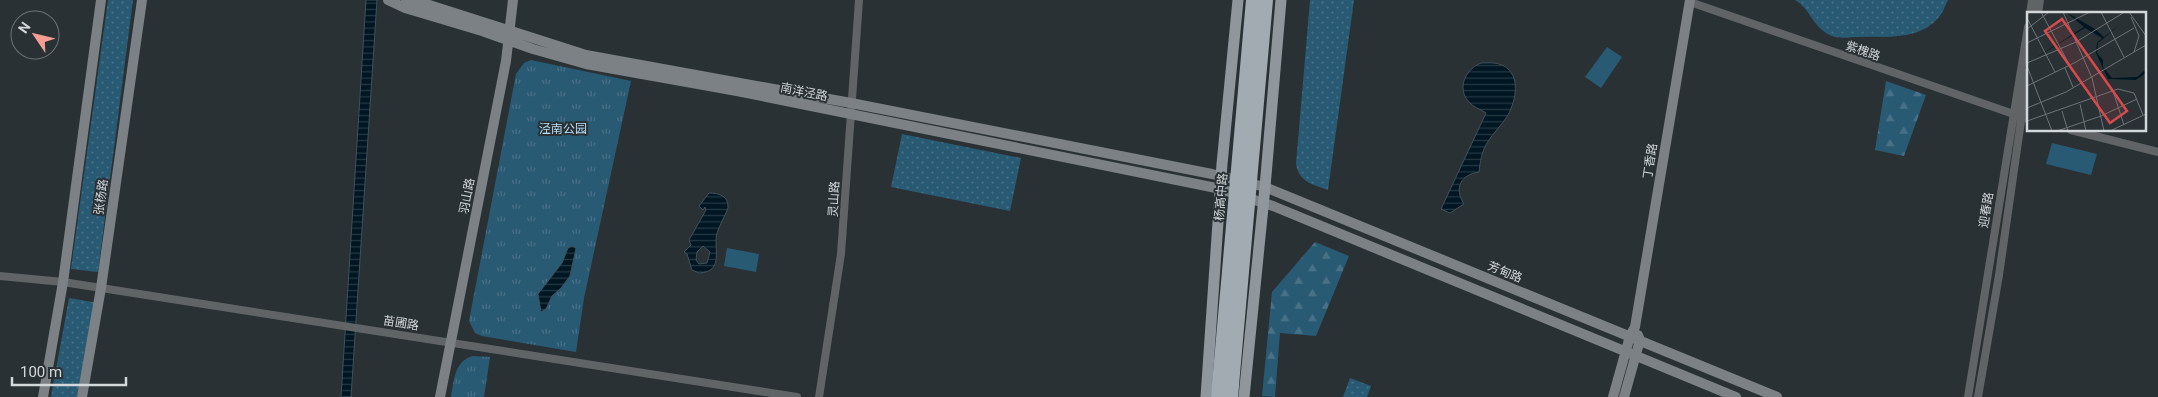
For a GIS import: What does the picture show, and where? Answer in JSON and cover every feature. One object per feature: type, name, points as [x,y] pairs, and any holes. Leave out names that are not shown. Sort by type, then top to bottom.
[{"type":"highway","name":"杨高中路","points":[[1225,391],[1253,0]]},
{"type":"highway","name":"杨高中路","points":[[1225,391],[1266,0]]},
{"type":"main road","points":[[42,397],[63,282],[101,0]]},
{"type":"main road","name":"张杨路","points":[[82,397],[101,288],[142,0]]},
{"type":"main road","name":"南洋泾路","points":[[388,0],[406,8],[510,36]]},
{"type":"main road","name":"南洋泾路","points":[[406,0],[423,3],[586,64],[851,109],[1221,176]]},
{"type":"main road","name":"羽山路","points":[[440,397],[510,36],[513,0]]},
{"type":"main road","name":"杨高中路","points":[[1206,397],[1221,176],[1238,0]]},
{"type":"main road","points":[[1244,397],[1265,188],[1280,0]]},
{"type":"main road","name":"丁香路","points":[[1614,397],[1635,335],[1690,1]]},
{"type":"main road","name":"南洋泾路","points":[[851,109],[1221,189]]},
{"type":"main road","name":"芳甸路","points":[[1221,176],[1265,188],[1635,335],[1777,397]]},
{"type":"main road","points":[[1221,189],[1736,397]]},
{"type":"main road","name":"丁香路","points":[[1624,397],[1630,354]]},
{"type":"street","name":"灵山路","points":[[819,397],[841,254],[860,0]]},
{"type":"street","name":"紫槐路","points":[[1690,1],[2021,117]]},
{"type":"street","name":"迎春路","points":[[1968,397],[2021,117],[2027,40]]},
{"type":"street","name":"迎春路","points":[[1978,397],[2027,78]]},
{"type":"street","points":[[2075,131],[2158,152]]},
{"type":"street","name":"苗圃路","points":[[0,276],[63,282],[797,397]]},
{"type":"green space","points":[[108,0],[133,0],[98,272],[71,269]]},
{"type":"green space","points":[[1310,0],[1354,0],[1328,190],[1303,179],[1296,164]]},
{"type":"green space","points":[[1795,0],[1948,0],[1940,15],[1931,25],[1912,34],[1892,37],[1842,38],[1834,37],[1821,29],[1804,7]]},
{"type":"green space","points":[[1607,47],[1622,57],[1601,88],[1585,77]]},
{"type":"green space","name":"泾南公园","points":[[531,60],[631,81],[584,298],[576,352],[482,336],[475,333],[469,321],[516,74],[524,63]]},
{"type":"green space","points":[[1886,81],[1926,95],[1904,156],[1875,150]]},
{"type":"green space","points":[[902,134],[1021,158],[1010,211],[891,187]]},
{"type":"green space","points":[[2052,143],[2097,154],[2091,175],[2046,164]]},
{"type":"green space","points":[[1315,242],[1349,256],[1316,336],[1280,333],[1275,397],[1262,396],[1272,292]]},
{"type":"green space","points":[[727,248],[759,254],[756,272],[724,266]]},
{"type":"green space","points":[[69,298],[98,303],[80,397],[51,397]]},
{"type":"green space","points":[[473,356],[490,357],[484,397],[451,397],[458,367],[462,362]]},
{"type":"green space","points":[[1350,378],[1371,386],[1367,397],[1343,397]]},
{"type":"shaded area","points":[[366,0],[377,0],[351,397],[341,397]]},
{"type":"shaded area","points":[[1481,63],[1498,64],[1509,70],[1515,82],[1515,96],[1508,115],[1485,146],[1479,172],[1467,176],[1461,183],[1459,193],[1464,204],[1450,213],[1441,209],[1486,113],[1471,104],[1463,91],[1464,80],[1467,74]]},
{"type":"shaded area","points":[[709,193],[723,196],[728,204],[717,233],[715,264],[707,272],[699,273],[692,270],[687,254],[684,252],[691,245],[689,240],[706,210],[705,207],[703,210],[699,206]],"holes":[[[703,246],[710,252],[707,263],[699,264],[696,260],[697,252]]]},
{"type":"shaded area","points":[[572,246],[576,248],[570,276],[552,296],[546,309],[541,312],[538,294],[562,263],[568,248]]}]
